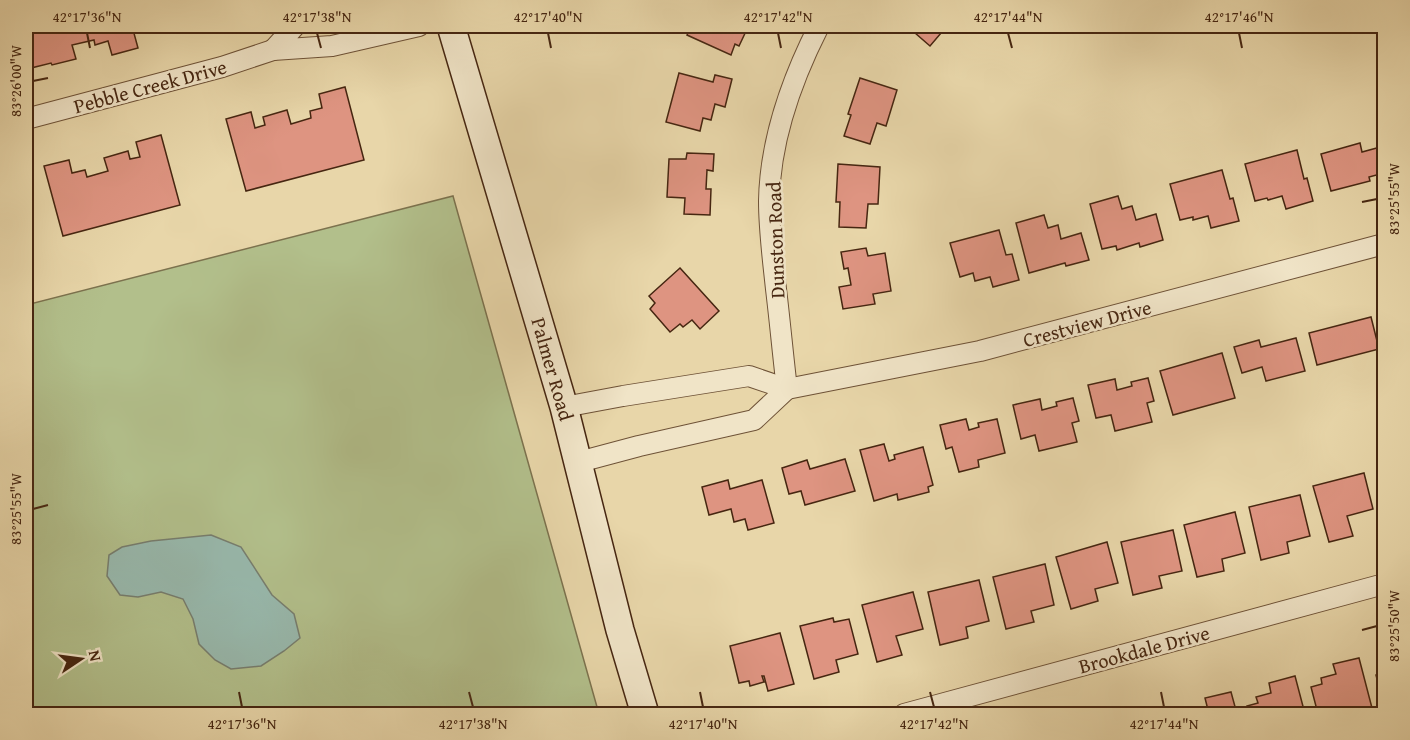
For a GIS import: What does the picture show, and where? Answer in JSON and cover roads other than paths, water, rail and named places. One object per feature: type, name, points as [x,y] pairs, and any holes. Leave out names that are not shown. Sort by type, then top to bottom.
[{"type":"street","name":"Pebble Creek Drive","points":[[273,50],[295,26]]},
{"type":"street","name":"Pebble Creek Drive","points":[[26,119],[222,67],[273,50],[332,46],[419,26]]},
{"type":"street","name":"Palmer Road","points":[[451,26],[564,407],[620,630],[645,714]]},
{"type":"street","name":"Dunston Road","points":[[787,389],[771,246],[769,200],[779,130],[791,89],[819,26]]},
{"type":"street","name":"Crestview Drive","points":[[787,389],[980,351],[1384,244]]},
{"type":"street","points":[[564,407],[749,376],[787,389],[754,420],[579,462]]},
{"type":"street","name":"Brookdale Drive","points":[[904,714],[1384,584]]},
{"type":"water","points":[[211,535],[241,547],[272,595],[294,614],[300,638],[261,666],[231,669],[215,660],[199,644],[193,619],[183,599],[161,592],[138,597],[120,595],[107,576],[109,555],[122,547],[151,541]]}]
